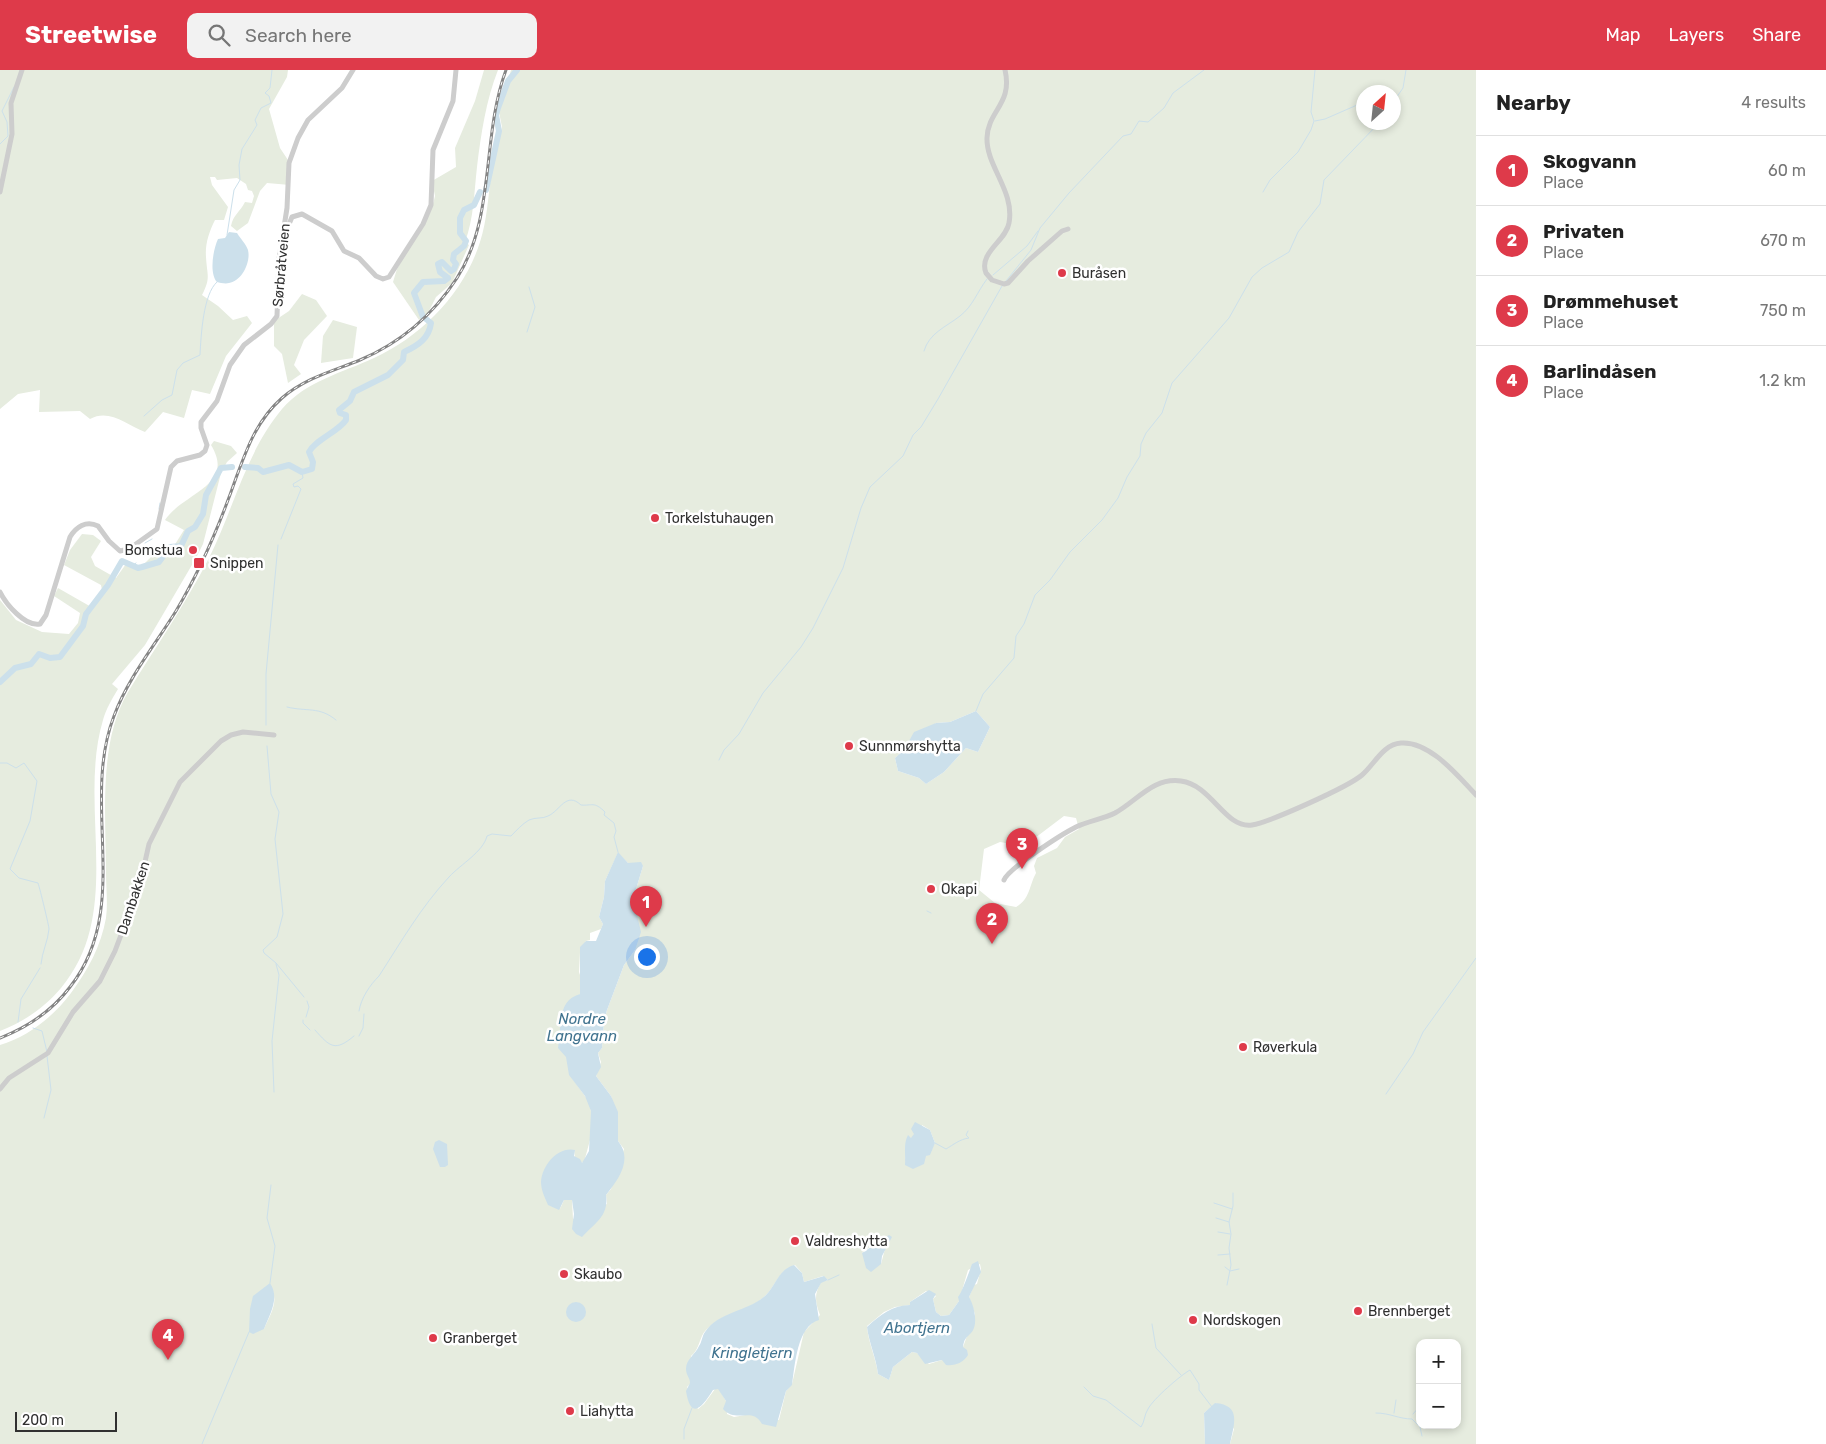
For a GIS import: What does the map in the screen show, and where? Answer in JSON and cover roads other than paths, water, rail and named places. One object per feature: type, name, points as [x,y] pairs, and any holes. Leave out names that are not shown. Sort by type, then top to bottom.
[{"type":"street","points":[[0,192],[12,134],[11,103],[22,70]]},
{"type":"street","name":"Sørbråtveien","points":[[0,592],[12,609],[32,623],[40,624],[48,610],[70,537],[78,528],[87,523],[98,526],[109,542],[120,551],[129,549],[157,529],[171,467],[177,461],[200,455],[205,451],[207,445],[201,428],[202,420],[217,402],[230,365],[244,345],[268,326],[277,316],[282,238],[288,203],[289,163],[298,138],[311,116],[342,88],[353,70]]},
{"type":"street","points":[[282,238],[292,217],[302,214],[332,231],[344,251],[361,260],[378,278],[383,280],[389,277],[423,224],[431,205],[433,150],[453,101],[456,70]]},
{"type":"street","points":[[1005,70],[1008,91],[989,129],[987,138],[992,163],[1005,186],[1010,218],[1006,233],[986,259],[986,273],[998,283],[1008,283],[1028,261],[1062,231],[1068,229]]},
{"type":"street","name":"Dambakken","points":[[0,1089],[9,1078],[48,1054],[73,1012],[100,981],[115,952],[140,884],[150,844],[180,782],[210,755],[221,741],[231,735],[243,732],[274,735]]},
{"type":"street","points":[[1004,880],[1008,872],[1064,834],[1117,812],[1140,794],[1170,780],[1192,783],[1199,787],[1238,824],[1250,825],[1307,803],[1354,781],[1385,750],[1401,742],[1421,747],[1436,755],[1476,795]]},
{"type":"water","points":[[229,232],[237,233],[248,250],[247,265],[242,275],[234,282],[217,282],[212,267],[215,249],[218,239],[225,238]]},
{"type":"water","points":[[976,711],[990,727],[978,752],[966,748],[944,772],[926,784],[919,778],[898,771],[895,758],[904,750],[914,732],[936,723],[950,722]]},
{"type":"water","name":"Nordre Langvann","points":[[618,852],[628,863],[641,862],[643,866],[633,899],[641,932],[635,950],[624,965],[607,1010],[604,1021],[602,1048],[598,1053],[601,1067],[596,1076],[611,1096],[618,1112],[618,1141],[624,1155],[624,1162],[619,1176],[606,1195],[603,1214],[582,1237],[572,1229],[574,1214],[572,1200],[564,1200],[559,1210],[548,1205],[542,1191],[541,1182],[544,1169],[557,1154],[563,1151],[575,1150],[574,1156],[580,1159],[582,1163],[589,1151],[591,1111],[585,1096],[569,1075],[566,1057],[558,1048],[560,1024],[567,1002],[572,997],[580,994],[580,947],[586,941],[596,941],[603,924],[599,917],[604,897],[605,881]]},
{"type":"water","points":[[915,1122],[930,1130],[935,1143],[930,1155],[926,1156],[924,1164],[913,1169],[905,1165],[905,1146],[908,1135],[911,1138],[914,1134],[911,1129]]},
{"type":"water","points":[[439,1140],[447,1144],[448,1165],[445,1167],[440,1167],[433,1149],[435,1142]]},
{"type":"water","points":[[889,1235],[892,1237],[882,1256],[881,1264],[871,1272],[866,1268],[862,1253]]},
{"type":"water","name":"Abortjern","points":[[978,1261],[981,1272],[969,1297],[973,1305],[975,1325],[964,1342],[963,1347],[967,1350],[968,1355],[966,1358],[953,1365],[946,1365],[942,1360],[925,1364],[917,1353],[912,1352],[893,1367],[889,1380],[878,1374],[867,1327],[887,1312],[904,1305],[910,1305],[910,1302],[929,1290],[936,1294],[933,1299],[936,1312],[941,1316],[949,1315],[959,1301],[958,1297],[972,1264]]},
{"type":"water","name":"Kringletjern","points":[[794,1265],[802,1273],[804,1282],[824,1276],[828,1280],[821,1283],[815,1294],[819,1320],[806,1330],[798,1347],[792,1385],[786,1391],[776,1427],[762,1424],[754,1416],[739,1416],[728,1413],[723,1409],[726,1401],[718,1389],[713,1390],[701,1406],[694,1409],[688,1401],[686,1391],[690,1383],[686,1366],[705,1332],[718,1320],[759,1301],[766,1295],[784,1270]]},
{"type":"water","points":[[270,1283],[274,1294],[271,1312],[264,1329],[253,1334],[249,1332],[250,1309],[253,1296]]},
{"type":"water","points":[[576,1302],[583,1305],[586,1312],[583,1319],[576,1322],[569,1319],[566,1312],[569,1305]]},
{"type":"water","points":[[1215,1403],[1224,1405],[1233,1412],[1234,1423],[1230,1444],[1205,1444],[1204,1413]]},
{"type":"waterway","points":[[227,235],[234,190],[240,180],[239,165],[242,149],[257,125],[255,120],[261,108],[271,103],[269,96],[265,93],[270,88],[272,70]]},
{"type":"waterway","points":[[486,190],[499,131],[496,115],[508,81],[517,70]]},
{"type":"waterway","points":[[1006,281],[1031,250],[1040,228],[1069,193],[1123,136],[1131,134],[1139,121],[1148,122],[1164,108],[1173,93],[1204,70]]},
{"type":"waterway","points":[[1263,192],[1270,180],[1298,152],[1311,130],[1314,121],[1311,112],[1315,70]]},
{"type":"waterway","points":[[1401,91],[1406,70]]},
{"type":"waterway","points":[[0,144],[8,136],[7,122],[2,111],[14,87]]},
{"type":"waterway","points":[[1315,121],[1325,119],[1356,105]]},
{"type":"waterway","points":[[976,711],[983,694],[1014,658],[1016,636],[1024,624],[1035,595],[1050,580],[1070,552],[1102,520],[1118,498],[1127,477],[1140,456],[1141,444],[1146,433],[1162,413],[1172,383],[1229,318],[1252,277],[1262,268],[1289,252],[1298,232],[1320,204],[1324,180],[1372,130]]},
{"type":"waterway","points":[[423,317],[414,293],[423,282],[444,281],[448,278],[440,272],[438,264],[442,262],[451,271],[454,269],[456,264],[453,260],[454,254],[464,246],[466,241],[460,233],[460,218],[464,210],[474,205],[480,192]]},
{"type":"waterway","points":[[993,275],[1027,246],[1038,231]]},
{"type":"waterway","points":[[924,351],[934,335],[968,308],[987,279]]},
{"type":"waterway","points":[[144,416],[162,400],[172,395],[177,370],[183,363],[200,355],[206,305],[212,288],[217,282]]},
{"type":"waterway","points":[[719,760],[724,750],[739,734],[763,693],[801,647],[813,628],[843,568],[861,508],[870,487],[903,456],[913,435],[921,427],[938,399],[1002,286]]},
{"type":"waterway","points":[[527,332],[535,307],[529,287]]},
{"type":"waterway","points":[[245,467],[258,468],[263,472],[289,465],[302,472],[312,469],[313,462],[309,452],[346,420],[346,415],[340,413],[339,410],[350,401],[354,392],[388,375],[403,360],[404,352],[414,347],[426,337],[431,323],[426,319]]},
{"type":"waterway","points":[[0,682],[15,668],[31,664],[39,654],[50,658],[60,657],[83,626],[86,614],[108,585],[122,561],[138,568],[142,567],[159,562],[170,547],[181,546],[188,531],[195,527],[203,514],[206,495],[221,468],[232,467]]},
{"type":"waterway","points":[[281,539],[301,489],[298,486],[294,487],[293,484],[303,478],[302,472]]},
{"type":"waterway","points":[[159,509],[160,503]]},
{"type":"waterway","points":[[145,543],[152,539]]},
{"type":"waterway","points":[[266,725],[266,674],[278,545]]},
{"type":"waterway","points":[[132,566],[136,563]]},
{"type":"waterway","points":[[287,707],[318,711],[336,720]]},
{"type":"waterway","points":[[267,746],[271,794],[279,812],[275,839],[283,914],[277,937],[263,950],[304,997]]},
{"type":"waterway","points":[[0,763],[7,763],[16,768],[24,763],[37,781],[30,821],[10,869],[19,878],[38,883],[49,929],[41,964]]},
{"type":"waterway","points":[[359,1011],[366,992],[379,976],[420,913],[449,877],[481,847],[487,836],[492,834],[511,836],[529,820],[548,816],[563,803],[571,800],[581,805],[595,805],[605,812],[604,815],[614,823],[616,831],[614,837],[618,852]]},
{"type":"waterway","points":[[927,911],[931,913]]},
{"type":"waterway","points":[[1386,1094],[1413,1054],[1423,1032],[1476,958]]},
{"type":"waterway","points":[[274,1092],[272,1041],[279,975],[276,964]]},
{"type":"waterway","points":[[18,1022],[21,999],[40,968]]},
{"type":"waterway","points":[[306,1017],[309,1007],[307,1001]]},
{"type":"waterway","points":[[359,1036],[363,1028],[364,1014]]},
{"type":"waterway","points":[[303,1020],[303,1023],[310,1030]]},
{"type":"waterway","points":[[33,1028],[42,1031],[47,1052]]},
{"type":"waterway","points":[[315,1030],[329,1044],[337,1046],[354,1036]]},
{"type":"waterway","points":[[44,1118],[51,1090],[47,1056]]},
{"type":"waterway","points":[[935,1143],[946,1149],[969,1138],[966,1135],[968,1131]]},
{"type":"waterway","points":[[270,1283],[275,1246],[267,1218],[271,1185]]},
{"type":"waterway","points":[[1227,1285],[1231,1265],[1229,1222],[1233,1206],[1233,1193]]},
{"type":"waterway","points":[[1214,1203],[1232,1209]]},
{"type":"waterway","points":[[1216,1218],[1229,1222]]},
{"type":"waterway","points":[[1218,1232],[1230,1234]]},
{"type":"waterway","points":[[1218,1255],[1230,1254]]},
{"type":"waterway","points":[[1225,1267],[1230,1271],[1239,1269]]},
{"type":"waterway","points":[[828,1280],[839,1275]]},
{"type":"waterway","points":[[1152,1324],[1156,1348],[1181,1375]]},
{"type":"waterway","points":[[202,1444],[249,1332]]},
{"type":"waterway","points":[[1084,1387],[1093,1396],[1106,1400],[1141,1427],[1147,1411],[1155,1399],[1190,1370],[1199,1384],[1199,1390],[1212,1407]]},
{"type":"waterway","points":[[1394,1413],[1396,1400]]},
{"type":"waterway","points":[[684,1439],[684,1429],[692,1408]]},
{"type":"waterway","points":[[1413,1414],[1416,1411]]},
{"type":"waterway","points":[[1376,1413],[1412,1419],[1420,1427],[1422,1436]]},
{"type":"railway","points":[[0,1038],[30,1023],[55,1004],[70,987],[89,956],[99,923],[103,889],[102,784],[105,750],[114,716],[134,675],[176,611],[202,563],[217,529],[244,456],[259,425],[282,398],[300,385],[375,353],[402,336],[426,316],[448,291],[469,254],[478,229],[493,122],[506,70]]},
{"type":"place","name":"Buråsen","points":[[1062,273]]},
{"type":"place","name":"Torkelstuhaugen","points":[[655,518]]},
{"type":"place","name":"Bomstua","points":[[193,550]]},
{"type":"place","name":"Snippen","points":[[199,563]]},
{"type":"place","name":"Sunnmørshytta","points":[[849,746]]},
{"type":"place","name":"Drømmehuset","points":[[1022,869]]},
{"type":"place","name":"Okapi","points":[[931,889]]},
{"type":"place","name":"Skogvann","points":[[646,927]]},
{"type":"place","name":"Privaten","points":[[992,944]]},
{"type":"place","name":"Røverkula","points":[[1243,1047]]},
{"type":"place","name":"Valdreshytta","points":[[795,1241]]},
{"type":"place","name":"Skaubo","points":[[564,1274]]},
{"type":"place","name":"Brennberget","points":[[1358,1311]]},
{"type":"place","name":"Nordskogen","points":[[1193,1320]]},
{"type":"place","name":"Granberget","points":[[433,1338]]},
{"type":"place","name":"Barlindåsen","points":[[168,1360]]},
{"type":"place","name":"Liahytta","points":[[570,1411]]}]
